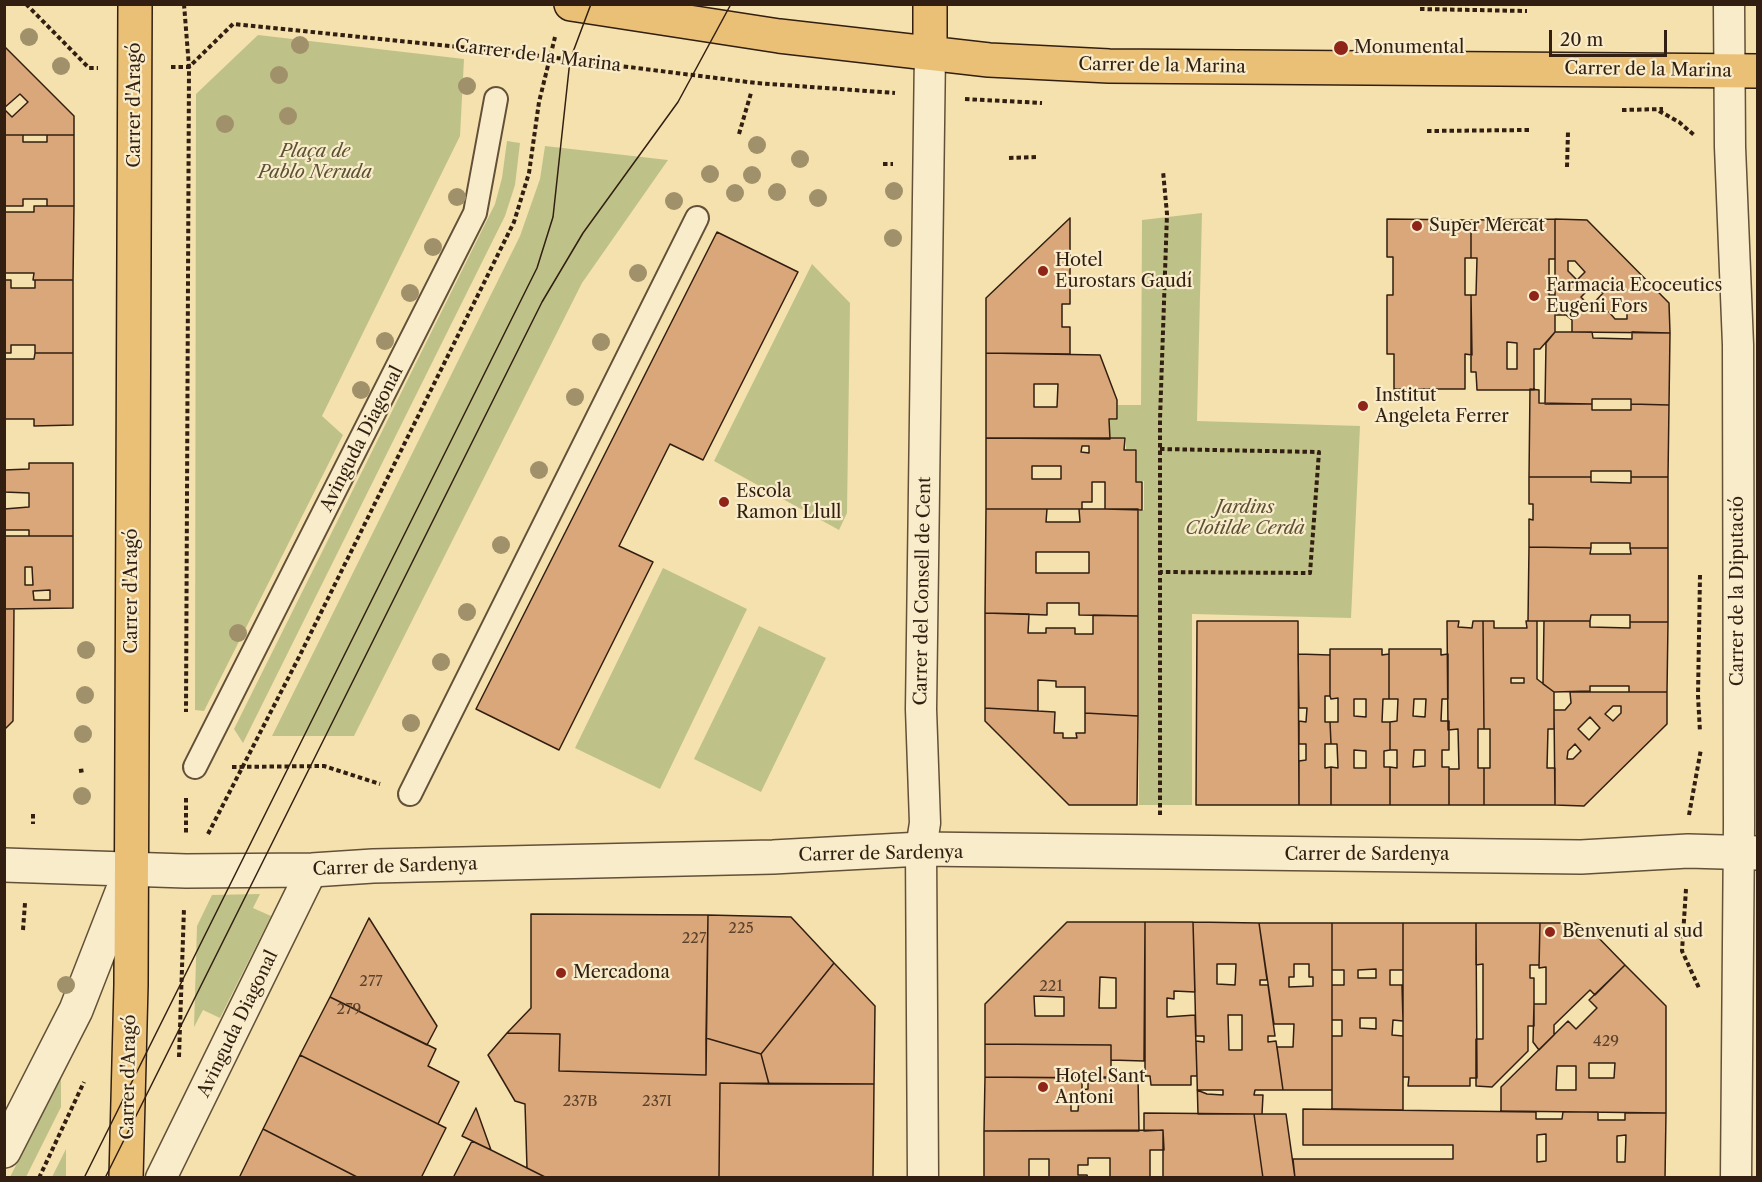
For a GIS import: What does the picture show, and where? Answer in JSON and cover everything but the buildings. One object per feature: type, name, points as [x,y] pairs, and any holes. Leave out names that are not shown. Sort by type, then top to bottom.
[{"type":"main road","name":"Carrer d'Aragó","points":[[126,1178],[135,4]]},
{"type":"main road","name":"Carrer de la Marina","points":[[571,4],[779,36],[989,60],[1109,66],[1743,71]]},
{"type":"main road","name":"Carrer del Consell de Cent","points":[[930,4],[930,52]]},
{"type":"street","name":"Carrer de la Diputació","points":[[1729,4],[1743,71],[1738,345],[1748,853],[1736,1178]]},
{"type":"street","name":"Carrer del Consell de Cent","points":[[923,1178],[921,849],[925,823],[921,709],[930,52]]},
{"type":"street","name":"Avinguda Diagonal","points":[[190,767],[475,213],[496,99]]},
{"type":"street","points":[[410,794],[697,218]]},
{"type":"street","name":"Carrer de Sardenya","points":[[4,865],[130,869],[312,870],[373,866],[773,857],[921,849],[1581,857],[1688,851],[1748,853]]},
{"type":"street","points":[[4,1151],[76,1010],[130,869]]},
{"type":"street","name":"Avinguda Diagonal","points":[[161,1178],[312,870]]},
{"type":"path","points":[[26,4],[89,68]]},
{"type":"path","points":[[184,4],[189,67],[186,720]]},
{"type":"path","points":[[1420,9],[1527,11]]},
{"type":"path","name":"Carrer de la Marina","points":[[189,67],[233,24],[549,57],[756,83],[905,94]]},
{"type":"path","points":[[206,836],[243,767],[514,222],[529,173],[549,57]]},
{"type":"path","points":[[739,134],[751,93]]},
{"type":"path","points":[[1658,111],[1679,122],[1698,140]]},
{"type":"path","points":[[1427,131],[1529,130]]},
{"type":"path","points":[[1567,166],[1568,132]]},
{"type":"path","points":[[1009,158],[1037,157]]},
{"type":"path","points":[[1159,819],[1160,450],[1167,214],[1163,171]]},
{"type":"path","points":[[1160,450],[1319,452],[1310,573],[1160,572]]},
{"type":"path","points":[[1700,565],[1698,696],[1701,737]]},
{"type":"path","points":[[1700,993],[1699,984],[1682,951],[1688,821],[1701,747]]},
{"type":"path","points":[[186,836],[190,767],[324,766],[410,794]]},
{"type":"path","points":[[79,771],[86,770]]},
{"type":"path","points":[[33,814],[33,824]]},
{"type":"path","points":[[23,930],[25,901]]},
{"type":"path","points":[[179,1062],[184,921]]},
{"type":"path","points":[[39,1178],[61,1131]]},
{"type":"green space","name":"Plaça de Pablo Neruda","points":[[258,35],[464,59],[460,136],[322,416],[343,435],[204,711],[195,710],[196,94]]},
{"type":"green space","points":[[507,141],[520,143],[515,185],[505,216],[243,743],[234,729],[495,204],[502,178]]},
{"type":"green space","points":[[545,146],[668,160],[582,283],[354,736],[272,736],[520,236],[540,179]]},
{"type":"green space","name":"Jardins Clotilde Cerdà","points":[[1202,213],[1197,421],[1360,426],[1351,618],[1192,614],[1192,805],[1139,805],[1139,511],[1144,510],[1144,481],[1137,481],[1137,449],[1126,449],[1126,437],[1110,437],[1110,420],[1118,420],[1118,405],[1141,405],[1142,220]]},
{"type":"green space","points":[[812,264],[850,303],[847,513],[839,530],[714,461]]},
{"type":"green space","points":[[663,568],[747,609],[660,789],[575,748]]},
{"type":"green space","points":[[759,626],[826,658],[761,792],[694,759]]},
{"type":"green space","points":[[260,894],[253,908],[271,916],[220,1018],[203,1010],[194,1027],[197,926],[212,895]]},
{"type":"green space","points":[[61,1076],[61,1107],[26,1177],[10,1177]]},
{"type":"green space","points":[[66,1149],[66,1177],[52,1177]]},
{"type":"tram line","points":[[84,1178],[537,268],[553,217],[570,60],[591,4]]},
{"type":"tram line","points":[[105,1178],[542,302],[583,233],[678,102],[731,4]]},
{"type":"place","name":"Monumental","points":[[1341,48]]},
{"type":"place","name":"Super Mercat","points":[[1417,226]]},
{"type":"place","name":"Hotel Eurostars Gaudí","points":[[1043,271]]},
{"type":"place","name":"Farmacia Ecoceutics Eugeni Fors","points":[[1534,296]]},
{"type":"place","name":"Institut Angeleta Ferrer","points":[[1363,406]]},
{"type":"place","name":"Escola Ramon Llull","points":[[724,502]]},
{"type":"place","name":"Benvenuti al sud","points":[[1550,932]]},
{"type":"place","name":"Mercadona","points":[[561,973]]},
{"type":"place","name":"Hotel Sant Antoni","points":[[1043,1087]]}]
